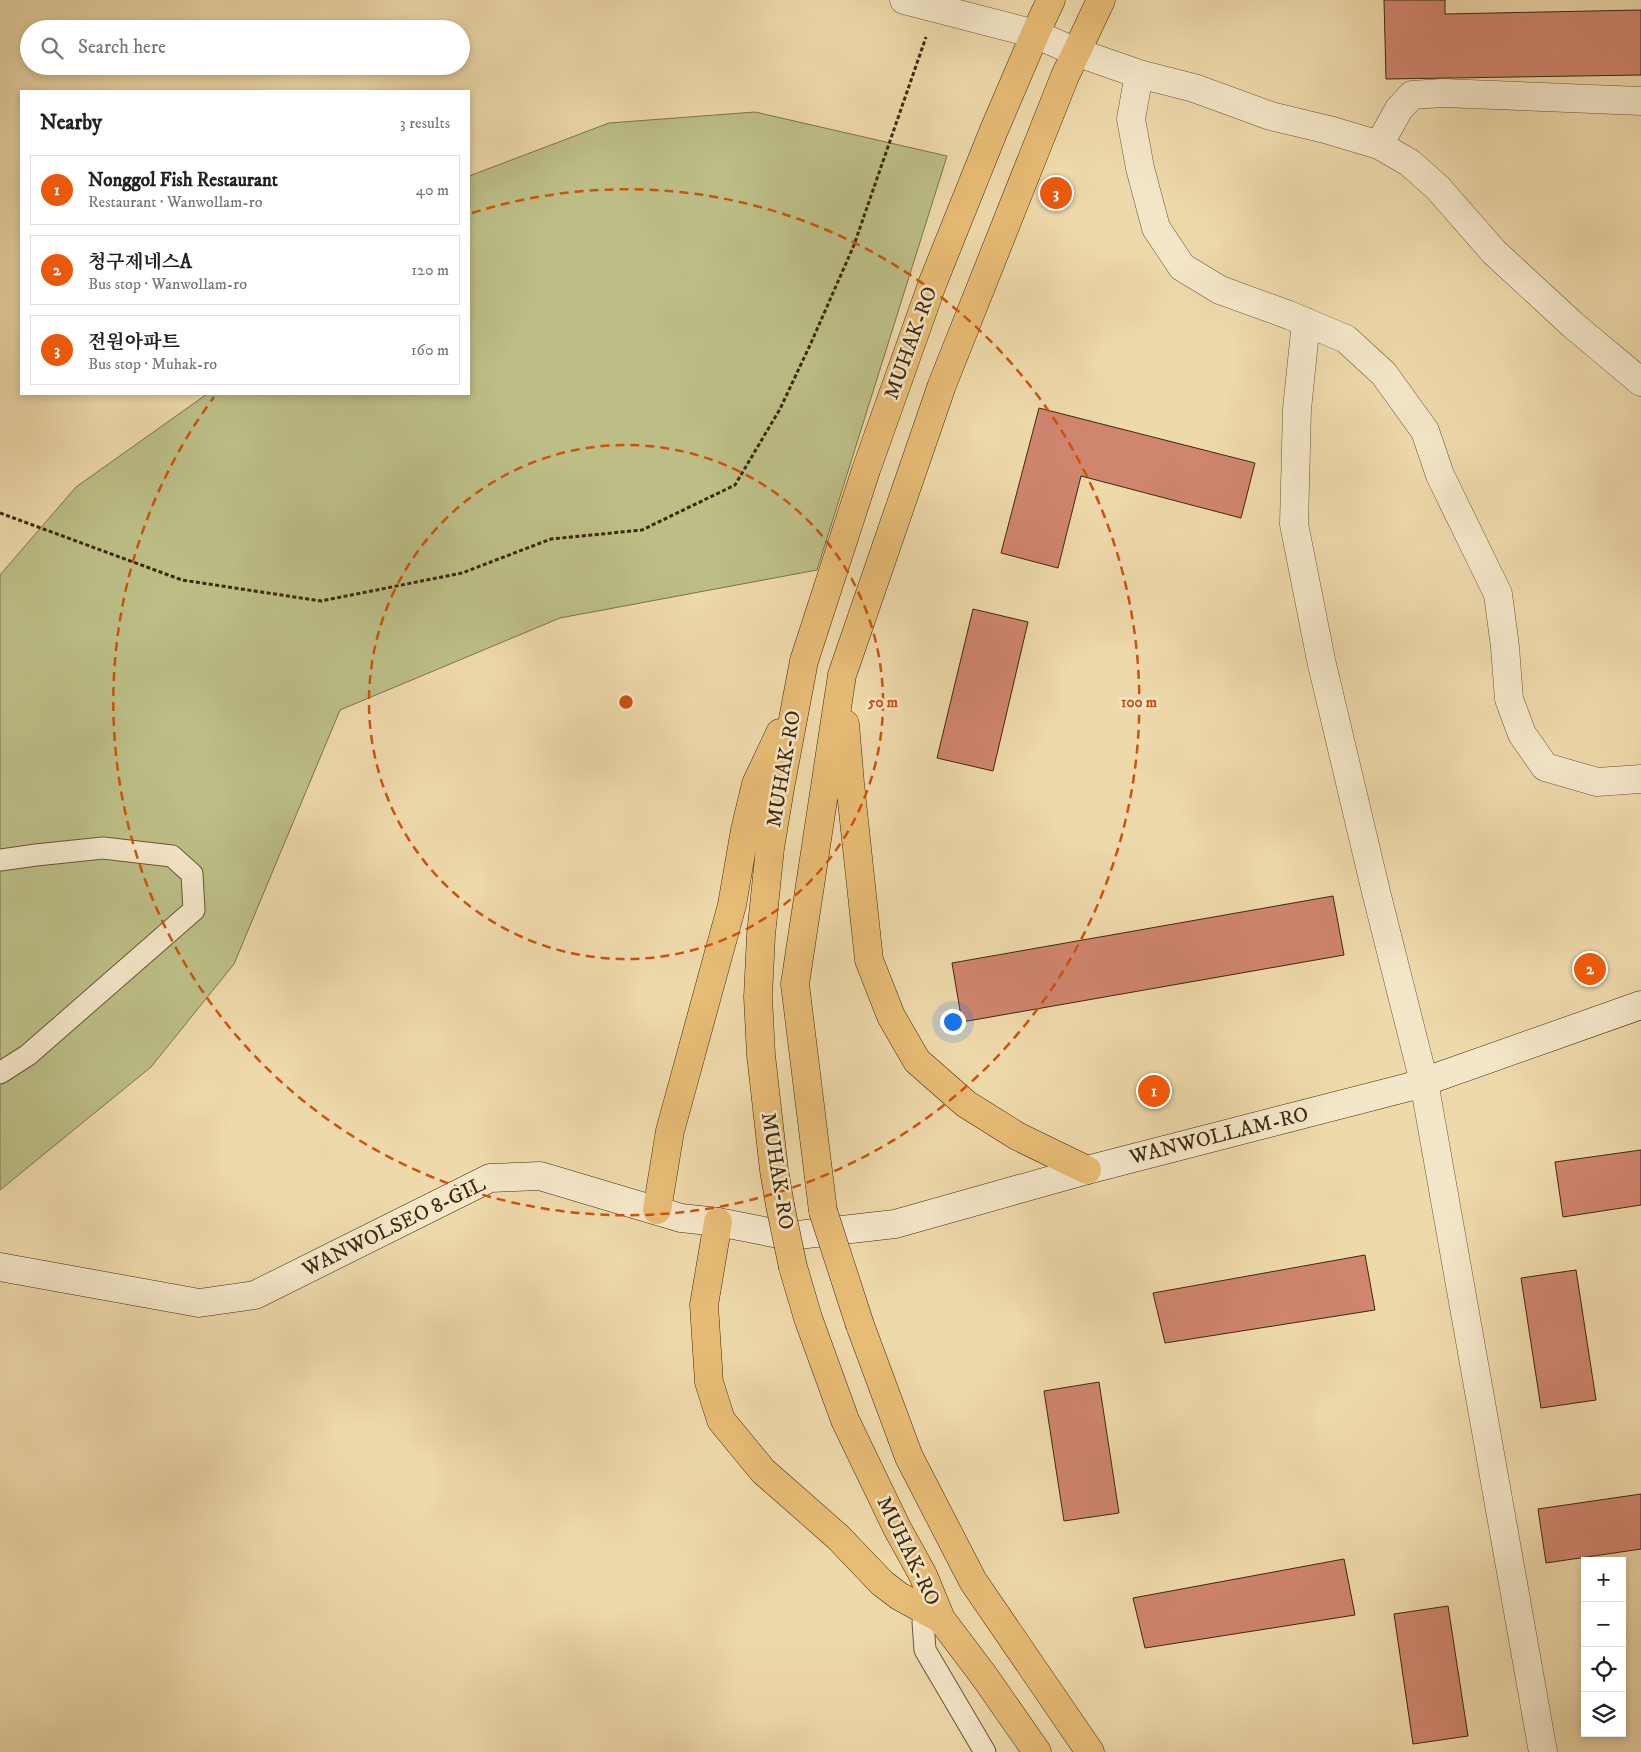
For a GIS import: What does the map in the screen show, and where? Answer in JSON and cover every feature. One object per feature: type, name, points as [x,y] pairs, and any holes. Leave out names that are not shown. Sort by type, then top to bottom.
[{"type":"main road","name":"MUHAK-RO","points":[[1037,1752],[984,1676],[941,1619],[924,1575],[897,1528],[844,1420],[808,1318],[793,1267],[780,1205],[774,1170],[761,1055],[758,997],[761,935],[770,848],[804,661],[866,470],[933,282],[1035,34],[1051,0]]},
{"type":"main road","name":"MUHAK-RO","points":[[1090,1752],[973,1581],[909,1457],[860,1325],[823,1211],[794,984],[842,675],[942,386],[1054,101],[1101,0]]},
{"type":"main road","name":"MUHAK-RO","points":[[842,675],[850,783],[869,960],[891,1016],[917,1061],[966,1104],[1017,1136],[1088,1170]]},
{"type":"main road","name":"MUHAK-RO","points":[[657,1210],[670,1131],[732,905],[744,830],[756,784],[798,695]]},
{"type":"main road","name":"MUHAK-RO","points":[[718,1222],[704,1305],[708,1382],[721,1420],[763,1471],[838,1537],[882,1582],[899,1596],[941,1619]]},
{"type":"street","points":[[904,0],[1035,34],[1076,52],[1139,74],[1194,88],[1271,116],[1329,130],[1378,145],[1410,163],[1438,188],[1494,252],[1573,325],[1641,382]]},
{"type":"street","points":[[1139,74],[1131,118],[1140,168],[1156,228],[1166,244],[1182,266],[1220,290],[1346,339],[1384,374],[1425,431],[1440,475],[1498,594],[1509,699],[1522,734],[1545,767],[1597,782],[1641,779]]},
{"type":"street","points":[[1378,145],[1399,109],[1412,95],[1444,93],[1641,101]]},
{"type":"street","points":[[1306,322],[1297,409],[1294,524],[1321,660],[1376,892],[1424,1082],[1543,1752]]},
{"type":"street","name":"WANWOLLAM-RO","points":[[789,1236],[895,1224],[1088,1170],[1424,1082],[1641,1005]]},
{"type":"street","name":"WANWOLSEO 8-GIL","points":[[0,1267],[199,1303],[255,1295],[490,1178],[540,1176],[681,1218],[718,1222],[789,1236]]},
{"type":"lane","points":[[0,860],[36,854],[103,848],[172,856],[192,874],[194,910],[28,1055],[0,1074]]},
{"type":"lane","points":[[941,1619],[924,1622],[925,1650],[985,1752]]},
{"type":"path","points":[[0,513],[182,580],[321,601],[462,573],[551,539],[642,530],[735,485],[780,409],[854,246],[935,9]]},
{"type":"green space","points":[[755,112],[947,156],[817,570],[560,618],[340,710],[234,964],[151,1067],[0,1190],[0,575],[76,487],[206,395],[470,395],[470,176],[609,123]]},
{"type":"building","points":[[1384,0],[1445,0],[1445,14],[1641,10],[1641,75],[1386,79]]},
{"type":"building","points":[[1039,408],[1255,463],[1241,518],[1081,476],[1058,568],[1001,553]]},
{"type":"building","points":[[973,609],[1028,622],[993,771],[937,758]]},
{"type":"building","points":[[1333,896],[1344,955],[962,1022],[952,963]]},
{"type":"building","points":[[1641,1150],[1641,1205],[1563,1217],[1555,1162]]},
{"type":"building","points":[[1365,1255],[1375,1310],[1165,1343],[1153,1293]]},
{"type":"building","points":[[1576,1270],[1596,1400],[1541,1408],[1521,1278]]},
{"type":"building","points":[[1099,1382],[1119,1513],[1064,1521],[1044,1391]]},
{"type":"building","points":[[1641,1494],[1641,1549],[1546,1563],[1538,1509]]},
{"type":"building","points":[[1344,1559],[1355,1615],[1145,1648],[1133,1598]]},
{"type":"building","points":[[1448,1606],[1468,1736],[1413,1744],[1394,1614]]},
{"type":"place","name":"전원아파트","points":[[1056,193]]},
{"type":"place","name":"청구제네스A","points":[[1590,969]]},
{"type":"place","name":"Nonggol Fish Restaurant","points":[[1154,1091]]}]
